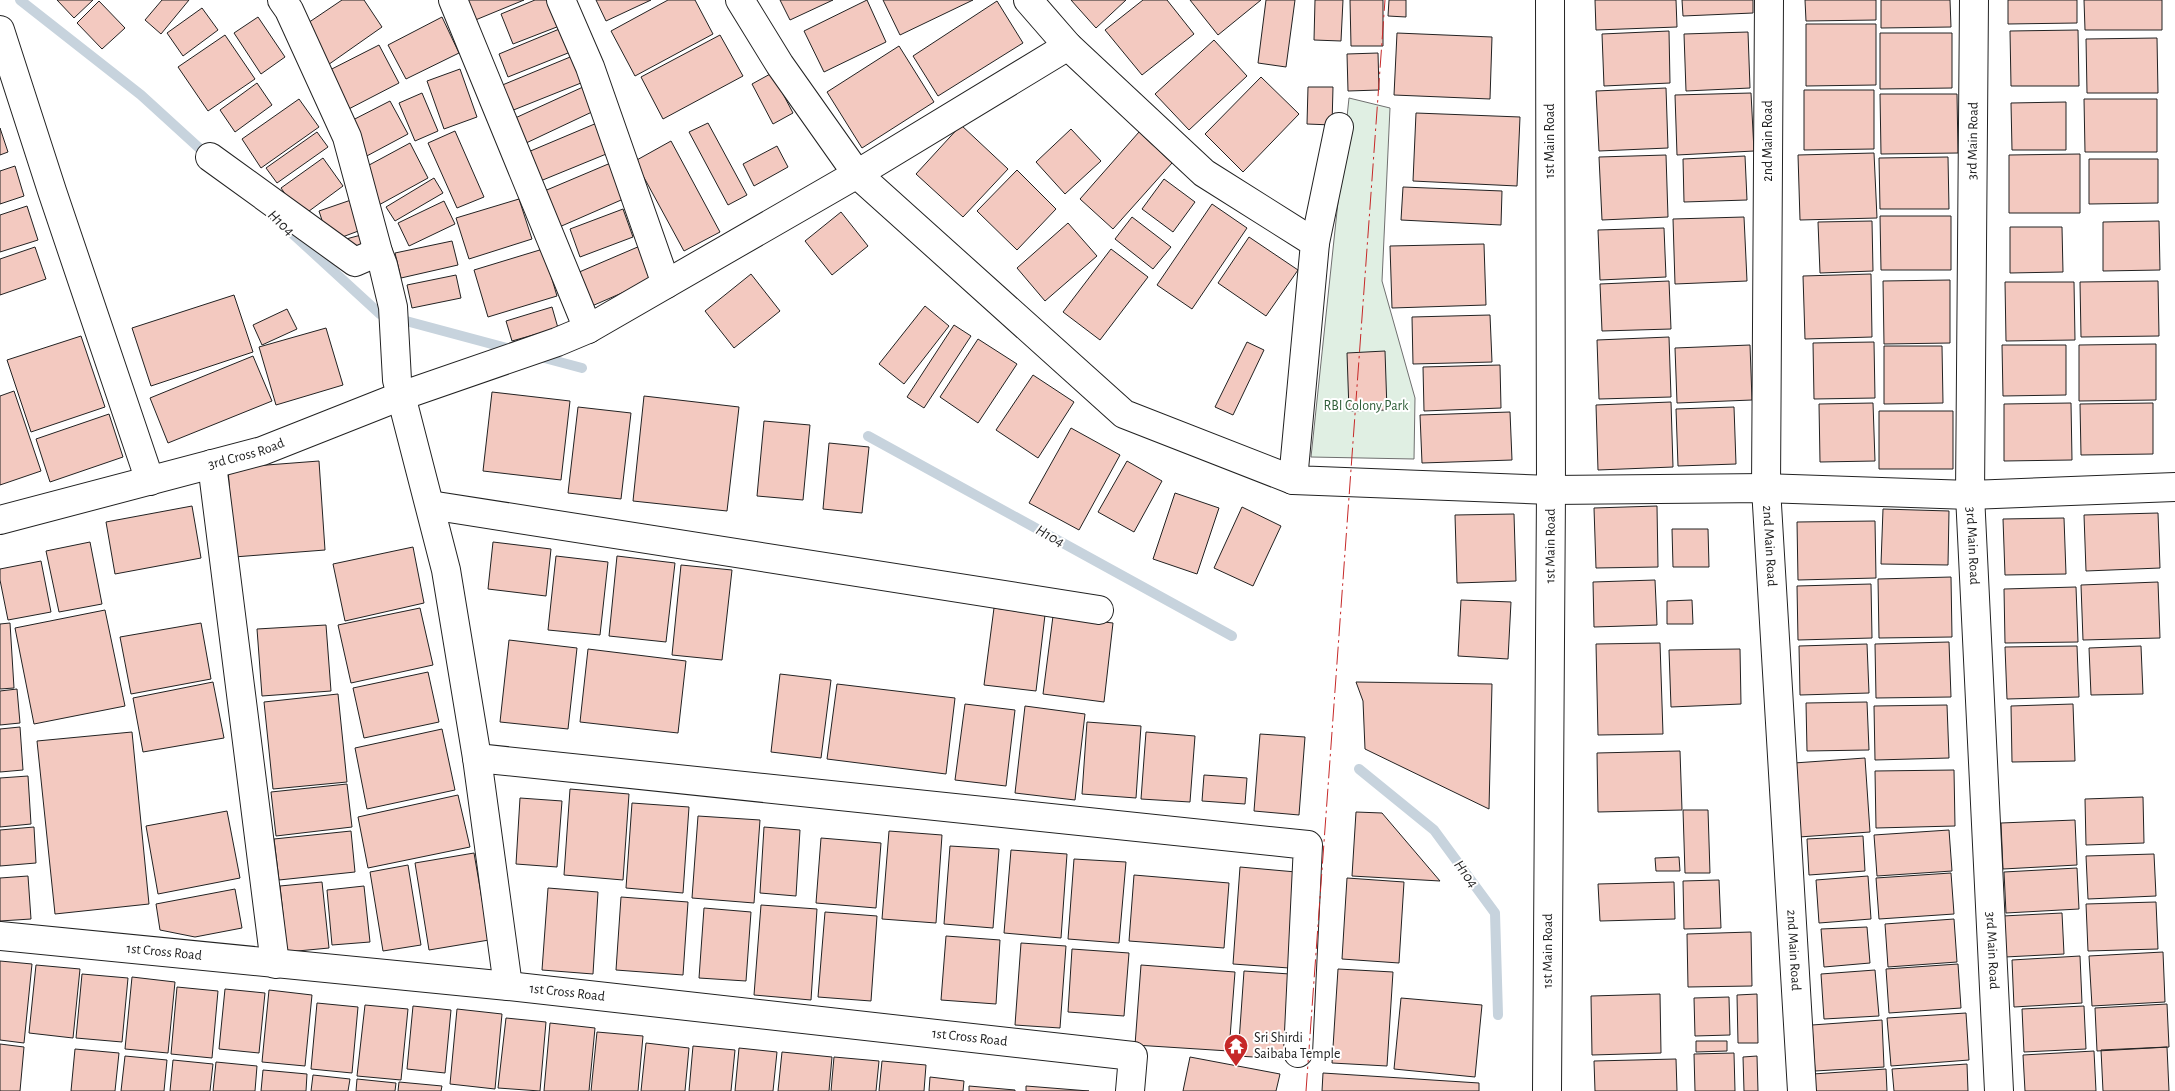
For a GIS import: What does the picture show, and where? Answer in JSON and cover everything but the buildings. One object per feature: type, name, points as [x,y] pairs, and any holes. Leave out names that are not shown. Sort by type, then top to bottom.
[{"type":"street","points":[[282,0],[347,137],[393,307],[399,388],[446,570],[477,758],[508,986]]},
{"type":"street","points":[[453,0],[588,329]]},
{"type":"street","points":[[562,0],[590,67],[666,284]]},
{"type":"street","points":[[740,0],[780,65],[857,174],[1124,414],[1293,480],[1551,490],[1766,488],[1970,494],[2175,487]]},
{"type":"street","points":[[1028,0],[1068,46],[1204,173],[1315,243]]},
{"type":"street","name":"1st Main Road","points":[[1547,1091],[1551,490],[1550,0]]},
{"type":"street","name":"2nd Main Road","points":[[1769,0],[1766,488],[1802,1091]]},
{"type":"street","name":"3rd Main Road","points":[[1974,0],[1970,494],[1999,1091]]},
{"type":"street","points":[[0,30],[52,191],[150,480]]},
{"type":"street","name":"3rd Cross Road","points":[[0,520],[262,451],[399,388],[486,366],[588,329],[857,174],[1068,46]]},
{"type":"street","points":[[1293,480],[1315,243],[1339,127]]},
{"type":"street","points":[[210,157],[355,262],[380,258]]},
{"type":"street","points":[[212,464],[275,964]]},
{"type":"street","points":[[430,505],[1099,610]]},
{"type":"street","points":[[477,758],[1308,845],[1298,1053]]},
{"type":"street","name":"1st Cross Road","points":[[0,936],[508,986],[1133,1056],[1130,1091]]},
{"type":"green space","name":"RBI Colony Park","points":[[1349,98],[1390,108],[1382,281],[1415,398],[1414,459],[1311,457]]},
{"type":"waterway","name":"H104","points":[[20,0],[141,95],[209,157]]},
{"type":"waterway","name":"H104","points":[[283,225],[380,314],[514,350]]},
{"type":"waterway","name":"H104","points":[[537,356],[582,368]]},
{"type":"waterway","name":"H104","points":[[868,436],[1232,636]]},
{"type":"waterway","name":"H104","points":[[1359,769],[1434,830],[1495,913],[1498,1015]]},
{"type":"power","points":[[1306,1091],[1385,0]]},
{"type":"place","name":"Sri Shirdi Saibaba Temple","points":[[1236,1067]]}]
